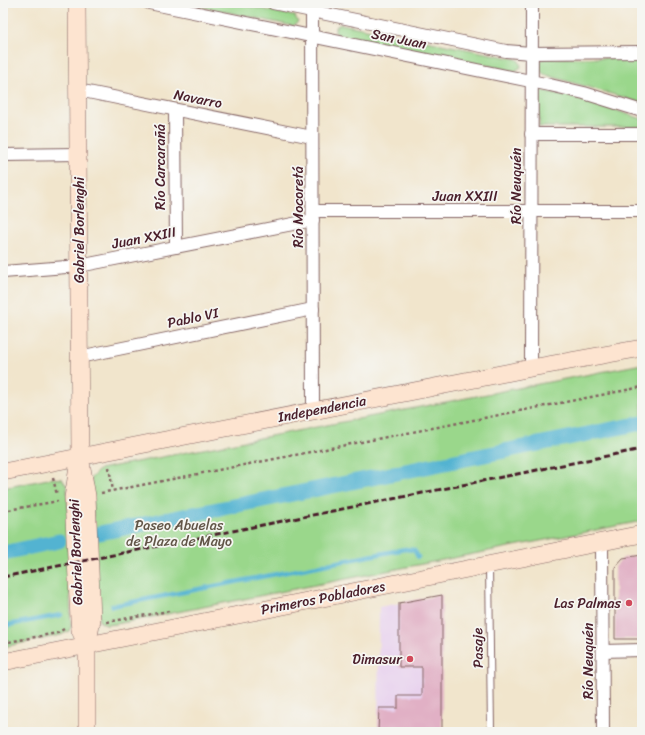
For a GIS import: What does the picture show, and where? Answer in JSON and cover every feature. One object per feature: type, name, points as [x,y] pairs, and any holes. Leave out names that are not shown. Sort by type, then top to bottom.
[{"type":"main road","name":"Gabriel Borlenghi","points":[[77,3],[80,457],[86,488],[92,626],[88,646],[87,732]]},
{"type":"main road","name":"Independencia","points":[[3,472],[532,368],[642,348]]},
{"type":"main road","name":"Primeros Pobladores","points":[[3,662],[642,534]]},
{"type":"street","name":"San Juan","points":[[149,3],[531,81],[584,93],[642,111]]},
{"type":"street","name":"San Juan","points":[[273,3],[312,7],[506,51],[532,53],[642,52]]},
{"type":"street","name":"Río Neuquén","points":[[532,3],[532,368]]},
{"type":"street","name":"Río Mocoretá","points":[[312,7],[313,411]]},
{"type":"street","name":"Navarro","points":[[78,90],[312,137]]},
{"type":"street","name":"Río Carcarañá","points":[[175,110],[176,247]]},
{"type":"street","points":[[531,134],[642,134]]},
{"type":"street","points":[[3,155],[78,154]]},
{"type":"street","name":"Juan XXIII","points":[[3,272],[79,266],[176,247],[313,216],[642,210]]},
{"type":"street","name":"Pablo VI","points":[[79,357],[313,309]]},
{"type":"street","name":"Río Neuquén","points":[[602,542],[603,732]]},
{"type":"street","points":[[603,651],[642,650]]},
{"type":"lane","name":"Pasaje","points":[[489,564],[491,732]]},
{"type":"path","points":[[95,494],[642,388]]},
{"type":"path","points":[[109,467],[113,491]]},
{"type":"path","points":[[53,478],[58,501]]},
{"type":"path","points":[[3,511],[63,500]]},
{"type":"path","points":[[103,620],[111,622],[171,611]]},
{"type":"path","points":[[3,643],[57,633],[66,627]]},
{"type":"shaded area","name":"Dimasur","points":[[442,595],[442,732],[378,732],[379,607]]},
{"type":"green space","points":[[184,3],[233,3],[295,16],[298,22],[293,26]]},
{"type":"green space","points":[[341,24],[516,59],[519,61],[521,67],[515,71],[338,35],[335,32],[335,27]]},
{"type":"green space","points":[[545,58],[642,58],[642,103],[543,74],[540,69],[541,60]]},
{"type":"green space","points":[[540,90],[585,100],[642,119],[642,127],[539,127]]},
{"type":"green space","name":"Paseo Abuelas de Plaza de Mayo","points":[[642,364],[642,521],[116,624],[106,625],[99,621],[91,478],[100,469]]},
{"type":"green space","points":[[53,478],[62,479],[67,486],[71,627],[69,631],[61,635],[3,647],[3,488]]},
{"type":"building","name":"Las Palmas","points":[[642,555],[642,639],[615,639],[615,567],[623,558]]},
{"type":"building","name":"Dimasur","points":[[442,595],[442,732],[378,732],[379,708],[398,708],[398,696],[422,696],[422,667],[399,667],[399,603]]},
{"type":"waterway","points":[[100,533],[642,423]]},
{"type":"waterway","points":[[3,553],[59,541]]},
{"type":"waterway","points":[[112,606],[405,549],[414,550],[418,557]]},
{"type":"waterway","points":[[3,626],[61,615]]},
{"type":"railway","points":[[3,577],[642,449]]},
{"type":"place","name":"Las Palmas","points":[[629,603]]},
{"type":"place","name":"Dimasur","points":[[410,659]]}]
